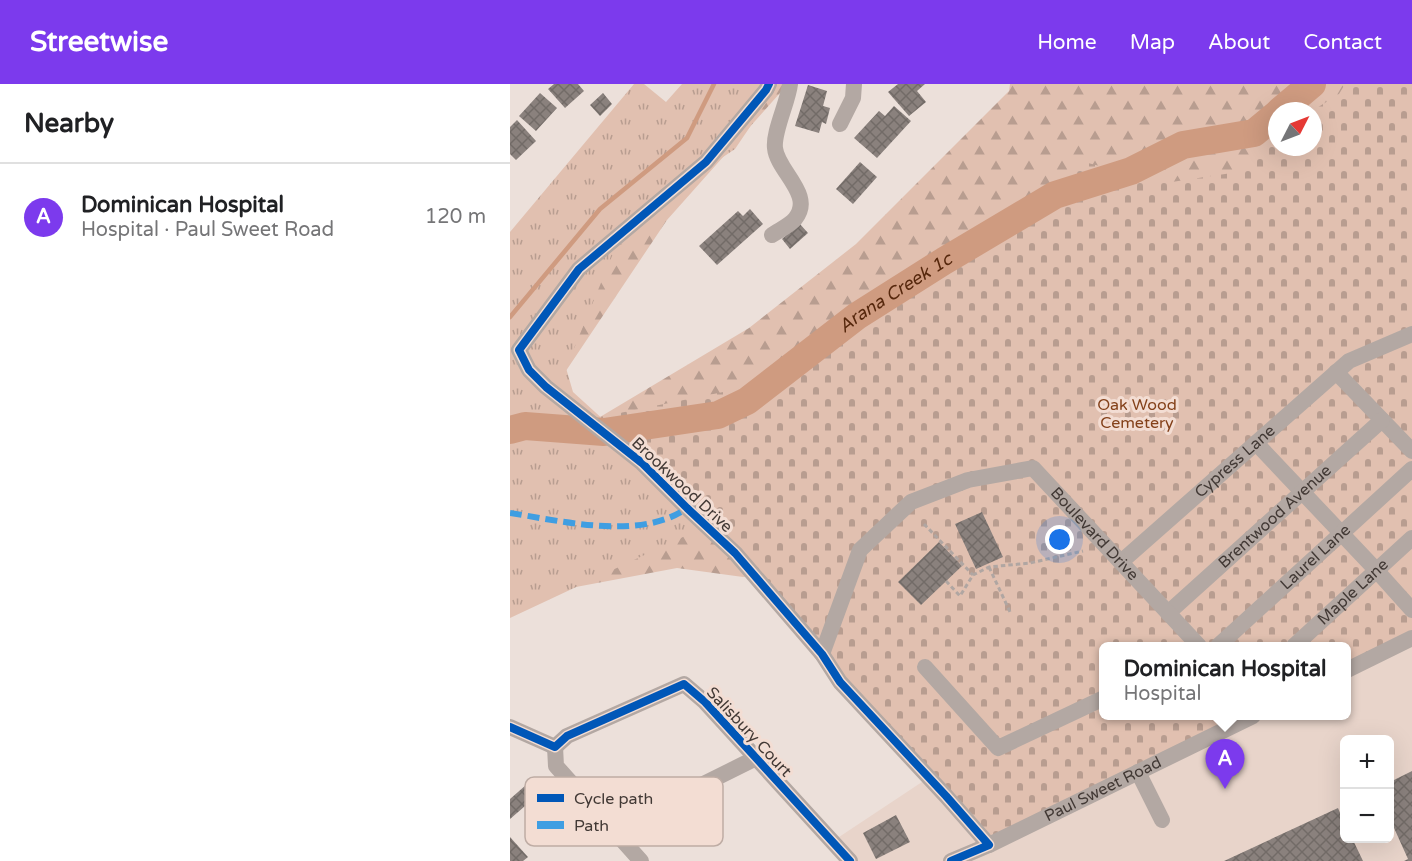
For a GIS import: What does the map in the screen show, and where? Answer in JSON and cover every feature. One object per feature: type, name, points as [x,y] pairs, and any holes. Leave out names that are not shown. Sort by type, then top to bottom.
[{"type":"street","name":"Brookwood Drive","points":[[769,84],[706,162],[579,269],[519,350],[529,370],[546,387],[642,463],[735,553],[822,654],[840,682],[989,845]]},
{"type":"street","points":[[772,236],[795,219],[801,208],[800,195],[776,155],[774,144],[790,84]]},
{"type":"street","points":[[840,124],[853,98],[854,84]]},
{"type":"street","name":"Cypress Lane","points":[[1121,562],[1343,367],[1412,334]]},
{"type":"street","points":[[1343,367],[1382,420],[1412,451]]},
{"type":"street","name":"Brentwood Avenue","points":[[1168,613],[1382,420]]},
{"type":"street","points":[[1256,443],[1412,610]]},
{"type":"street","name":"Boulevard Drive","points":[[822,654],[860,550],[911,502],[968,480],[1033,468],[1195,642]]},
{"type":"street","name":"Laurel Lane","points":[[1222,642],[1412,469]]},
{"type":"street","name":"Maple Lane","points":[[1298,642],[1412,538]]},
{"type":"street","points":[[1351,668],[1412,638]]},
{"type":"street","points":[[925,667],[998,748],[1099,700]]},
{"type":"street","name":"Salisbury Court","points":[[555,747],[567,736],[684,684],[705,702],[850,861]]},
{"type":"street","name":"Paul Sweet Road","points":[[951,861],[989,845],[1245,720]]},
{"type":"street","points":[[510,727],[555,747],[556,766],[566,777]]},
{"type":"street","points":[[718,777],[756,758]]},
{"type":"street","points":[[1138,772],[1162,820]]},
{"type":"street","points":[[628,846],[641,861]]},
{"type":"path","points":[[924,524],[973,576]]},
{"type":"path","points":[[946,581],[960,596],[973,576],[989,567],[1030,563],[1083,551]]},
{"type":"path","points":[[989,567],[1011,614]]},
{"type":"shaded area","points":[[1412,643],[1412,861],[851,861],[833,841],[925,780],[986,845],[1255,720],[1351,720],[1351,673]]},
{"type":"green space","points":[[634,84],[644,84],[666,102],[682,84],[779,84],[735,149],[626,222],[566,368],[573,392],[617,432],[606,433],[700,529],[510,618],[510,446],[515,445],[510,442],[510,232]]},
{"type":"green space","points":[[684,84],[788,84],[667,220],[517,444],[616,432],[600,417],[749,328],[856,244],[1009,91],[1010,84],[1412,84],[1322,152],[1322,102],[1268,102],[1268,156],[1317,156],[763,575],[743,577],[677,568],[528,596],[510,480],[510,233],[666,104]]},
{"type":"green space","name":"Oak Wood Cemetery","points":[[1345,84],[1412,84],[1412,643],[1351,673],[1351,642],[1099,642],[1099,720],[1255,720],[985,845],[797,627],[600,417],[783,380],[1088,163],[1165,183],[1245,171],[1268,140],[1268,156],[1322,156],[1322,105],[1339,94]]},
{"type":"building","points":[[554,84],[578,84],[584,91],[565,108],[548,89]]},
{"type":"building","points":[[898,84],[925,84],[917,91],[926,102],[909,116],[888,92]]},
{"type":"building","points":[[808,85],[827,91],[823,106],[830,108],[826,124],[822,122],[819,133],[795,126]]},
{"type":"building","points":[[540,93],[557,108],[536,131],[519,116]]},
{"type":"building","points":[[603,93],[612,104],[600,116],[590,105]]},
{"type":"building","points":[[894,106],[911,121],[877,158],[854,138],[879,111],[885,116]]},
{"type":"building","points":[[517,120],[536,141],[516,160],[510,154],[510,127]]},
{"type":"building","points":[[860,162],[877,177],[853,204],[836,189]]},
{"type":"building","points":[[750,209],[763,224],[717,265],[699,246],[738,211],[743,216]]},
{"type":"building","points":[[799,223],[808,233],[790,249],[782,239]]},
{"type":"building","points":[[982,512],[1003,557],[976,569],[955,524]]},
{"type":"building","points":[[939,542],[962,566],[921,605],[898,582]]},
{"type":"building","points":[[1412,771],[1412,861],[1404,861],[1408,859],[1394,828],[1394,780]]},
{"type":"building","points":[[525,786],[525,806],[510,819],[510,799]]},
{"type":"building","points":[[1338,808],[1340,843],[1354,843],[1363,861],[1224,861]]},
{"type":"building","points":[[896,815],[910,842],[876,859],[863,833]]},
{"type":"building","points":[[510,837],[528,857],[523,861],[510,861]]},
{"type":"waterway","points":[[510,317],[600,209],[687,138],[714,84]]},
{"type":"waterway","name":"Arana Creek 1c","points":[[1291,102],[1312,84]]},
{"type":"waterway","name":"Arana Creek 1c","points":[[510,430],[525,426],[604,432],[718,415],[747,401],[857,316],[1055,195],[1131,171],[1183,145],[1254,133],[1268,121]]},
{"type":"marked path","points":[[510,513],[577,524],[624,526],[647,524],[668,518],[687,508]]},
{"type":"cycle path","points":[[769,84],[706,162],[579,269],[519,350],[529,370],[546,387],[642,463],[735,553],[822,654],[840,682],[989,845],[951,861]]},
{"type":"cycle path","points":[[510,727],[555,747],[567,736],[684,684],[705,702],[850,861]]},
{"type":"place","name":"Dominican Hospital","points":[[1225,789]]}]
